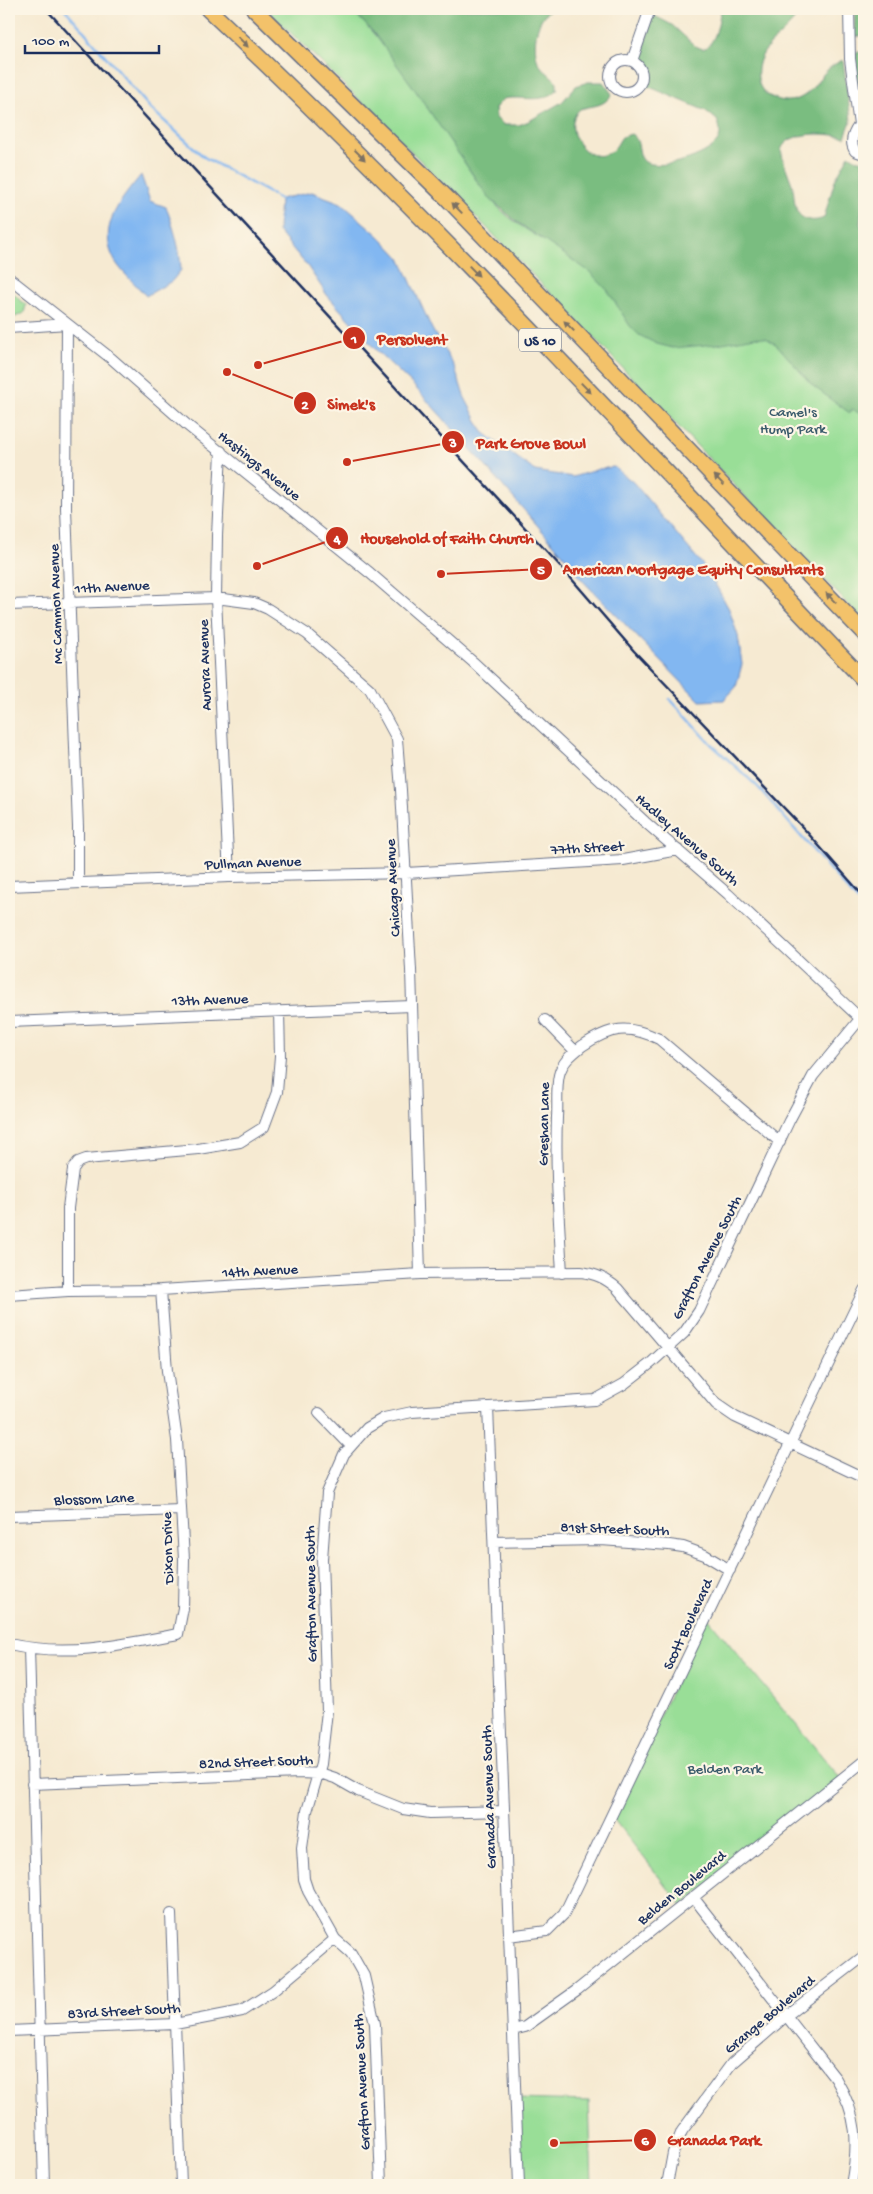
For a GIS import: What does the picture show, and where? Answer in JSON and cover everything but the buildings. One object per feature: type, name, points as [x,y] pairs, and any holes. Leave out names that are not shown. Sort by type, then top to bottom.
[{"type":"highway","name":"US 10","points":[[208,9],[324,120],[448,244],[676,480],[864,680]]},
{"type":"highway","name":"US 10","points":[[254,9],[454,205],[864,634]]},
{"type":"street","points":[[632,61],[650,9]]},
{"type":"street","points":[[850,9],[849,52],[862,126],[853,134],[852,146],[857,152],[864,154]]},
{"type":"street","name":"Hastings Avenue","points":[[9,278],[370,573],[490,678]]},
{"type":"street","points":[[9,328],[67,324]]},
{"type":"street","name":"Mc Cammon Avenue","points":[[67,324],[66,508],[78,827],[78,883]]},
{"type":"street","name":"Aurora Avenue","points":[[221,452],[216,536],[216,598],[229,877]]},
{"type":"street","name":"11th Avenue","points":[[9,605],[216,598]]},
{"type":"street","name":"Chicago Avenue","points":[[216,598],[254,603],[268,609],[307,634],[370,689],[397,739],[412,1006],[420,1274]]},
{"type":"street","name":"Hadley Avenue South","points":[[490,678],[644,822],[728,894],[862,1021]]},
{"type":"street","name":"77th Street","points":[[497,866],[623,860],[678,850]]},
{"type":"street","name":"Pullman Avenue","points":[[9,886],[229,877],[406,873],[497,866]]},
{"type":"street","name":"13th Avenue","points":[[9,1022],[412,1006]]},
{"type":"street","points":[[68,1291],[68,1208],[73,1169],[78,1162],[86,1159],[198,1149],[240,1142],[264,1127],[277,1092],[280,1056],[279,1011]]},
{"type":"street","points":[[546,1020],[575,1051]]},
{"type":"street","name":"Grafton Avenue South","points":[[381,2185],[375,2024],[371,2003],[364,1976],[351,1953],[335,1939],[320,1915],[304,1879],[303,1837],[321,1764],[327,1712],[322,1559],[329,1484],[351,1446],[366,1428],[384,1418],[412,1412],[594,1400],[624,1384],[667,1348],[684,1333],[699,1310],[813,1076],[862,1021]]},
{"type":"street","name":"Greshan Lane","points":[[562,1273],[556,1154],[558,1076],[564,1063],[575,1051],[598,1035],[609,1031],[641,1030],[659,1039],[780,1142]]},
{"type":"street","name":"14th Avenue","points":[[9,1295],[68,1291],[161,1290],[420,1274],[588,1273],[604,1278],[618,1288],[716,1404],[735,1417],[864,1478]]},
{"type":"street","name":"Dixon Drive","points":[[9,1644],[29,1648],[96,1649],[178,1634],[183,1608],[184,1559],[177,1440],[167,1371],[161,1290]]},
{"type":"street","name":"Scott Boulevard","points":[[508,1936],[547,1931],[564,1914],[864,1290]]},
{"type":"street","name":"Granada Avenue South","points":[[488,1407],[519,2185]]},
{"type":"street","points":[[319,1413],[351,1446]]},
{"type":"street","name":"Blossom Lane","points":[[9,1516],[181,1510]]},
{"type":"street","name":"81st Street South","points":[[494,1542],[601,1540],[668,1544],[705,1555],[730,1570]]},
{"type":"street","points":[[29,1648],[44,2185]]},
{"type":"street","name":"Belden Boulevard","points":[[513,2030],[525,2027],[576,1990],[864,1761]]},
{"type":"street","name":"82nd Street South","points":[[32,1784],[317,1774],[335,1778],[358,1791],[403,1809],[430,1813],[504,1811]]},
{"type":"street","points":[[693,1897],[836,2079],[850,2105],[855,2126],[855,2163],[851,2185]]},
{"type":"street","points":[[171,1914],[181,2185]]},
{"type":"street","name":"83rd Street South","points":[[9,2031],[176,2024],[242,2011],[273,1991],[335,1939]]},
{"type":"street","name":"Grange Boulevard","points":[[667,2185],[676,2146],[682,2131],[732,2062],[786,2016],[864,1956]]},
{"type":"green space","name":"Camel's Hump Park","points":[[266,9],[351,9],[378,39],[403,72],[489,198],[517,223],[532,233],[556,247],[609,188],[864,386],[864,621],[494,235],[343,83]]},
{"type":"green space","points":[[351,9],[552,9],[542,18],[537,32],[535,48],[538,62],[557,82],[557,90],[545,97],[503,99],[495,108],[496,118],[504,125],[519,125],[562,102],[576,86],[588,82],[603,82],[612,94],[609,98],[598,105],[580,109],[574,117],[574,135],[578,143],[593,155],[601,155],[612,151],[622,137],[631,134],[637,140],[643,161],[664,164],[694,157],[704,152],[717,142],[720,137],[720,131],[717,120],[706,111],[645,85],[647,74],[641,56],[653,15],[672,25],[695,46],[703,49],[708,46],[714,37],[721,9],[801,9],[796,18],[761,57],[758,67],[758,79],[761,88],[768,95],[781,100],[794,100],[811,90],[823,74],[843,60],[851,121],[845,137],[809,134],[792,139],[781,150],[792,184],[795,205],[799,215],[811,220],[824,218],[835,180],[849,155],[863,161],[864,187],[860,224],[864,231],[864,416],[852,409],[850,413],[813,386],[777,345],[766,338],[755,337],[717,344],[673,348],[657,344],[639,335],[630,326],[608,291],[590,272],[517,222],[488,197],[373,32]]},
{"type":"green space","points":[[855,9],[864,9],[864,37],[854,36]]},
{"type":"green space","points":[[855,52],[864,52],[864,116],[857,81]]},
{"type":"green space","points":[[9,290],[26,305],[24,313],[15,317],[9,317]]},
{"type":"green space","name":"Belden Park","points":[[707,1617],[841,1779],[682,1906],[611,1816]]},
{"type":"green space","points":[[516,2099],[589,2101],[592,2185],[519,2185]]},
{"type":"water","points":[[141,175],[150,201],[166,207],[176,238],[181,270],[172,281],[146,296],[115,261],[108,237],[113,215]]},
{"type":"water","points":[[312,192],[341,203],[379,236],[400,258],[432,329],[455,368],[464,396],[483,432],[535,471],[573,477],[599,469],[614,467],[633,482],[708,571],[729,609],[738,636],[742,664],[736,687],[724,700],[700,701],[579,577],[565,557],[461,438],[414,386],[376,350],[327,295],[308,267],[278,231],[280,199]]},
{"type":"waterway","points":[[65,9],[150,108],[204,157],[280,199]]},
{"type":"waterway","points":[[670,699],[711,744],[757,786],[860,904]]},
{"type":"railway","points":[[46,9],[563,569],[634,651],[806,831],[864,897]]},
{"type":"place","name":"Persolvent","points":[[258,365]]},
{"type":"place","name":"Simek's","points":[[227,372]]},
{"type":"place","name":"Park Grove Bowl","points":[[347,462]]},
{"type":"place","name":"Household of Faith Church","points":[[257,566]]},
{"type":"place","name":"American Mortgage Equity Consultants","points":[[441,574]]},
{"type":"place","name":"Granada Park","points":[[554,2143]]}]
